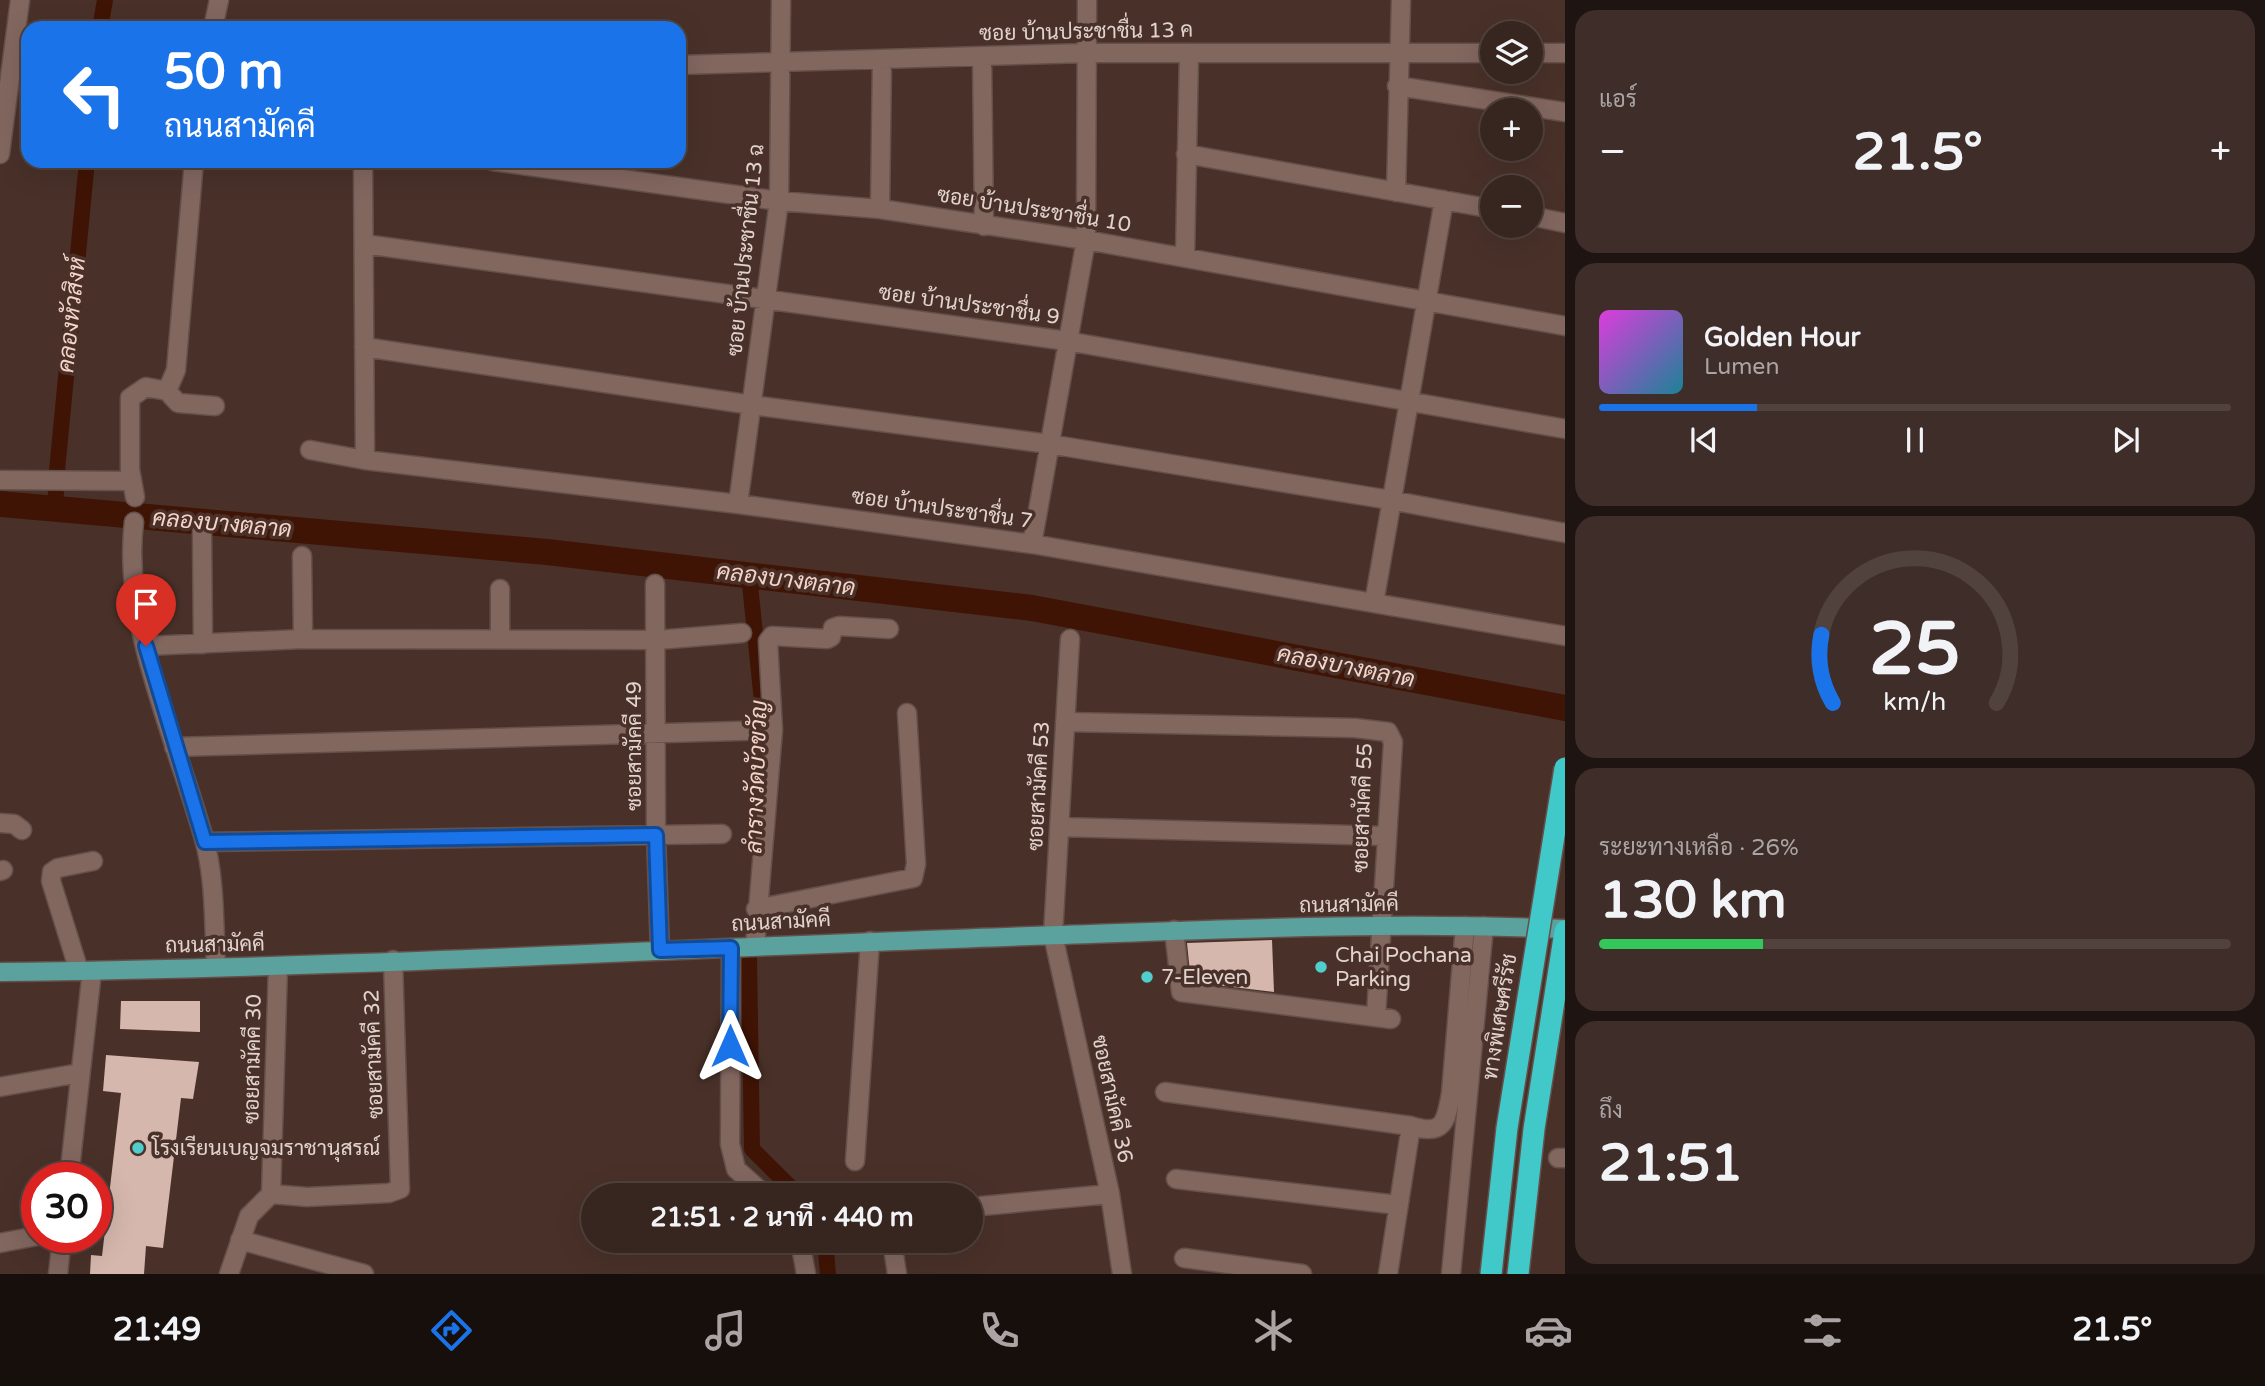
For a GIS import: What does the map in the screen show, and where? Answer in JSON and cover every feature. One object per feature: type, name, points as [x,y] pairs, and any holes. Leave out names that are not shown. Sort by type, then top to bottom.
[{"type":"highway","name":"ทางพิเศษศรีรัช","points":[[1491,1274],[1507,1128],[1565,768]]},
{"type":"highway","points":[[1518,1274],[1534,1129],[1565,930]]},
{"type":"main road","name":"ถนนสามัคคี","points":[[0,972],[278,966],[1174,930],[1465,926],[1565,930]]},
{"type":"street","points":[[0,154],[20,0]]},
{"type":"street","points":[[214,21],[219,0]]},
{"type":"street","name":"ซอย บ้านประชาชื่น 13 ฉ","points":[[738,504],[779,201],[782,0]]},
{"type":"street","points":[[1032,544],[1086,240],[1087,0]]},
{"type":"street","points":[[1396,192],[1401,0]]},
{"type":"street","name":"ซอย บ้านประชาชื่น 13 ค","points":[[686,65],[1087,53],[1480,53]]},
{"type":"street","points":[[1543,53],[1565,53]]},
{"type":"street","points":[[1185,257],[1189,54]]},
{"type":"street","points":[[982,56],[984,226]]},
{"type":"street","points":[[880,209],[881,59]]},
{"type":"street","points":[[1397,86],[1565,112]]},
{"type":"street","points":[[1186,154],[1480,207]]},
{"type":"street","points":[[167,391],[176,370],[193,168]]},
{"type":"street","points":[[363,168],[365,460]]},
{"type":"street","name":"ซอย บ้านประชาชื่น 10","points":[[543,168],[779,201],[880,209],[1086,240],[1565,326]]},
{"type":"street","points":[[1374,603],[1444,200]]},
{"type":"street","points":[[1543,218],[1565,223]]},
{"type":"street","name":"ซอย บ้านประชาชื่น 9","points":[[364,244],[1068,341],[1565,429]]},
{"type":"street","points":[[364,347],[752,405],[1048,444],[1391,500],[1565,533]]},
{"type":"street","points":[[0,480],[133,489],[130,398],[146,387],[167,391],[178,403],[215,405]]},
{"type":"street","name":"ซอย บ้านประชาชื่น 7","points":[[310,450],[365,460],[738,504],[1032,544],[1565,636]]},
{"type":"street","points":[[133,530],[138,602],[146,646],[174,747],[205,842],[216,967]]},
{"type":"street","points":[[202,532],[203,644]]},
{"type":"street","points":[[302,556],[303,639]]},
{"type":"street","name":"ซอยสามัคคี 49","points":[[656,584],[656,835],[660,950]]},
{"type":"street","points":[[499,589],[500,639]]},
{"type":"street","points":[[755,946],[768,641],[772,636],[827,639],[839,625],[889,629]]},
{"type":"street","points":[[146,646],[303,639],[657,640],[742,633]]},
{"type":"street","name":"ซอยสามัคคี 53","points":[[1053,936],[1070,639]]},
{"type":"street","points":[[756,909],[913,878],[916,864],[907,713]]},
{"type":"street","name":"ซอยสามัคคี 55","points":[[1065,722],[1355,728],[1388,733],[1393,742],[1381,927],[1384,1017],[1181,992],[1174,930]]},
{"type":"street","points":[[174,747],[766,730]]},
{"type":"street","points":[[0,823],[14,824],[22,830]]},
{"type":"street","points":[[1060,827],[1386,836]]},
{"type":"street","points":[[205,842],[722,834]]},
{"type":"street","points":[[71,1162],[80,1073],[86,971],[51,881],[52,872],[58,868],[93,861]]},
{"type":"street","points":[[1165,1092],[1411,1126],[1428,1131],[1440,1126],[1446,1119],[1451,1093],[1465,926]]},
{"type":"street","points":[[1451,1274],[1484,926]]},
{"type":"street","name":"ซอยสามัคคี 36","points":[[1053,936],[1110,1194],[1122,1274]]},
{"type":"street","points":[[855,1161],[870,941]]},
{"type":"street","points":[[731,948],[730,1144],[736,1169],[752,1183]]},
{"type":"street","name":"ซอยสามัคคี 32","points":[[271,1194],[389,1194],[400,1189],[393,960]]},
{"type":"street","name":"ซอยสามัคคี 30","points":[[271,1194],[278,966]]},
{"type":"street","points":[[0,1087],[80,1073]]},
{"type":"street","points":[[1388,1274],[1411,1126]]},
{"type":"street","points":[[1176,1179],[1398,1205]]},
{"type":"street","points":[[229,1274],[249,1216],[271,1194]]},
{"type":"street","points":[[983,1206],[1110,1194]]},
{"type":"street","points":[[0,1243],[21,1240]]},
{"type":"street","points":[[240,1240],[342,1271],[364,1274]]},
{"type":"street","points":[[58,1274],[60,1253]]},
{"type":"street","points":[[802,1253],[806,1274]]},
{"type":"street","points":[[894,1253],[897,1274]]},
{"type":"street","points":[[1184,1258],[1302,1274]]},
{"type":"building","points":[[1272,940],[1274,992],[1191,982],[1187,943]]},
{"type":"building","points":[[121,1001],[200,1001],[200,1032],[120,1029]]},
{"type":"building","points":[[106,1055],[199,1062],[193,1099],[181,1098],[163,1248],[146,1246],[144,1274],[90,1274],[91,1255],[112,1253],[112,1170],[121,1093],[103,1091]]},
{"type":"waterway","name":"คลองหัวสิงห์","points":[[101,21],[105,0]]},
{"type":"waterway","name":"คลองหัวสิงห์","points":[[57,470],[86,168]]},
{"type":"waterway","name":"คลองหัวสิงห์","points":[[54,509],[56,493]]},
{"type":"waterway","name":"คลองบางตลาด","points":[[0,504],[547,552],[1032,608],[1565,708]]},
{"type":"waterway","name":"ลำรางวัดบัวขวัญ","points":[[749,575],[764,721],[758,813]]},
{"type":"waterway","name":"ลำรางวัดบัวขวัญ","points":[[749,956],[752,1149],[786,1183]]},
{"type":"waterway","name":"ลำรางวัดบัวขวัญ","points":[[826,1253],[828,1274]]},
{"type":"place","name":"Chai Pochana Parking","points":[[1321,967]]},
{"type":"place","name":"7-Eleven","points":[[1147,977]]},
{"type":"place","name":"โรงเรียนเบญจมราชานุสรณ์","points":[[138,1148]]},
{"type":"route","points":[[146,646],[174,747],[205,842],[656,835],[660,950],[731,948],[730,1046]]}]
